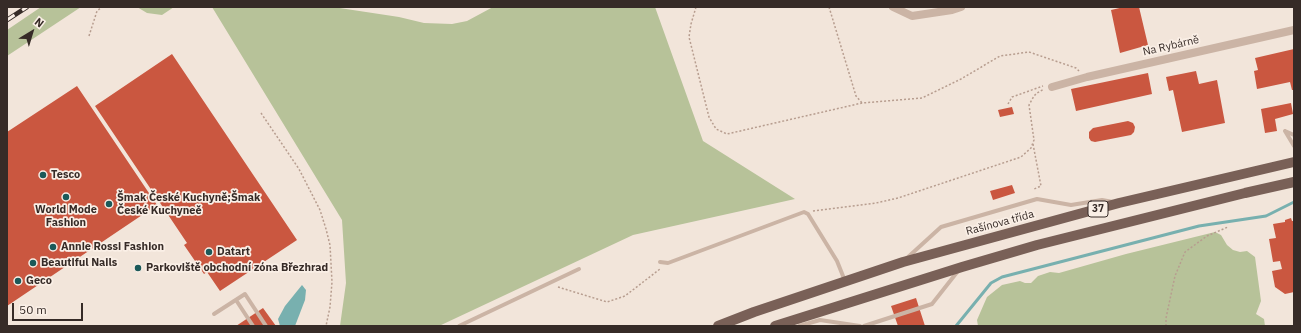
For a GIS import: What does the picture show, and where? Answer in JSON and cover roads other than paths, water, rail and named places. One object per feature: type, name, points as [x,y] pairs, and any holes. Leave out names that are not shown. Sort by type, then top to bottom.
[{"type":"main road","name":"Rašínova třída","points":[[718,326],[754,312],[903,262],[1119,203],[1294,162]]},
{"type":"main road","name":"37","points":[[775,326],[1037,245],[1238,194],[1294,182]]},
{"type":"street","points":[[893,7],[912,16],[952,10],[961,7]]},
{"type":"street","name":"Na Rybárně","points":[[1054,86],[1087,77],[1294,30]]},
{"type":"lane","points":[[1294,135],[1285,131],[1294,146]]},
{"type":"lane","points":[[903,262],[942,226],[1037,199],[1071,205],[1102,200],[1119,203]]},
{"type":"lane","points":[[660,262],[667,263],[804,212],[808,214],[837,260],[845,281]]},
{"type":"lane","points":[[864,326],[932,304],[962,267]]},
{"type":"lane","points":[[458,326],[579,269]]},
{"type":"lane","points":[[214,314],[245,294],[266,326]]},
{"type":"lane","points":[[236,300],[253,326]]},
{"type":"lane","points":[[799,326],[820,320],[860,326]]},
{"type":"water","points":[[302,285],[306,290],[305,300],[295,326],[280,326],[278,319],[285,306]]},
{"type":"waterway","points":[[956,326],[991,283],[1002,277],[1199,226],[1266,216],[1294,202]]},
{"type":"railway","points":[[7,20],[27,7]]},
{"type":"place","name":"Tesco","points":[[43,175]]},
{"type":"place","name":"World Mode Fashion","points":[[66,197]]},
{"type":"place","name":"Šmak České Kuchyně;Šmak České Kuchyneě","points":[[109,204]]},
{"type":"place","name":"Annie Rossi Fashion","points":[[53,247]]},
{"type":"place","name":"Datart","points":[[209,252]]},
{"type":"place","name":"Beautiful Nails","points":[[33,263]]},
{"type":"place","name":"Parkoviště obchodní zóna Březhrad","points":[[138,268]]},
{"type":"place","name":"Geco","points":[[18,281]]}]
